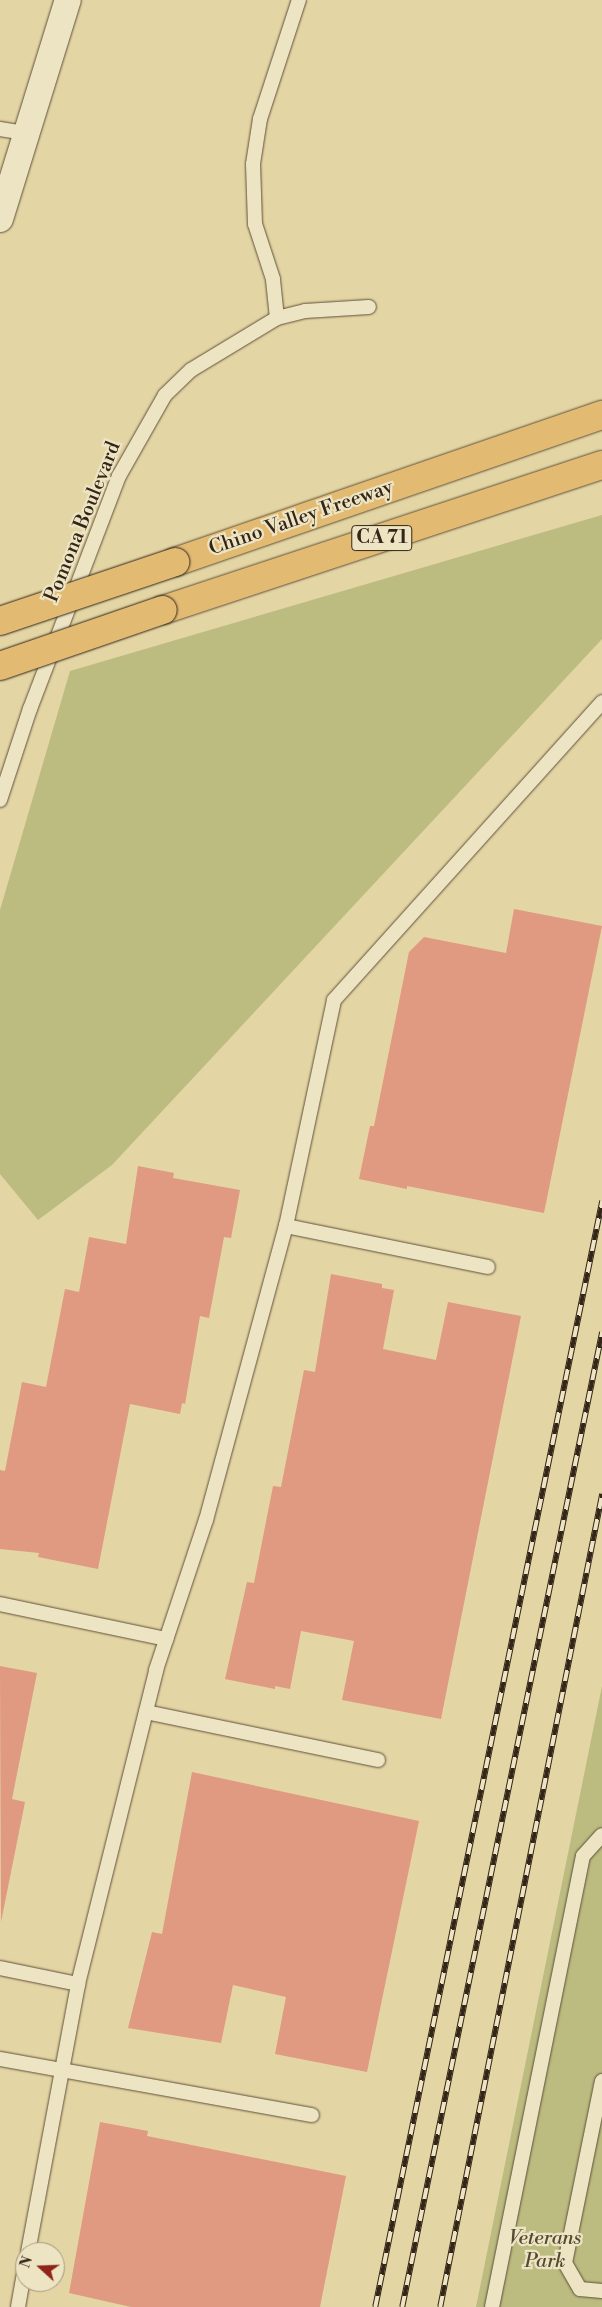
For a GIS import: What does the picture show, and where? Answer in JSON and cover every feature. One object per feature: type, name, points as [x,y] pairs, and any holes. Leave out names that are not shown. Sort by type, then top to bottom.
[{"type":"highway","name":"Chino Valley Freeway","points":[[0,621],[602,415]]},
{"type":"highway","name":"CA 71","points":[[0,666],[602,465]]},
{"type":"street","points":[[0,219],[68,0]]},
{"type":"lane","points":[[277,318],[272,279],[255,224],[253,164],[260,119],[299,0]]},
{"type":"lane","points":[[0,129],[26,133]]},
{"type":"lane","name":"Pomona Boulevard","points":[[0,800],[30,709],[119,476],[165,395],[191,370],[277,318],[305,311],[369,307]]},
{"type":"lane","points":[[30,2242],[78,1984],[166,1639],[206,1520],[286,1226],[334,1000],[602,702]]},
{"type":"lane","points":[[286,1226],[488,1267]]},
{"type":"lane","points":[[0,1604],[166,1639]]},
{"type":"lane","points":[[146,1712],[378,1760]]},
{"type":"lane","points":[[492,2307],[583,1856],[602,1835]]},
{"type":"lane","points":[[0,1968],[78,1984]]},
{"type":"lane","points":[[0,2059],[312,2115]]},
{"type":"lane","points":[[602,2081],[566,2263],[580,2289],[602,2291]]},
{"type":"lane","points":[[18,2307],[21,2292]]},
{"type":"green space","points":[[602,515],[602,639],[112,1165],[38,1220],[0,1174],[0,910],[70,671]]},
{"type":"green space","name":"Veterans Park","points":[[602,1686],[602,2307],[476,2307]]},
{"type":"building","points":[[514,909],[602,926],[544,1213],[407,1186],[407,1189],[359,1179],[370,1126],[374,1126],[409,952],[424,937],[506,953]]},
{"type":"building","points":[[138,1166],[174,1173],[173,1178],[240,1190],[231,1238],[224,1237],[209,1318],[200,1316],[185,1404],[182,1403],[180,1414],[130,1404],[98,1569],[38,1557],[39,1553],[0,1549],[0,1470],[5,1471],[22,1382],[46,1387],[65,1289],[79,1292],[89,1237],[126,1244]]},
{"type":"building","points":[[331,1274],[382,1284],[382,1288],[394,1290],[383,1349],[436,1360],[448,1302],[521,1316],[441,1719],[342,1700],[354,1641],[301,1631],[290,1689],[275,1686],[275,1689],[225,1679],[247,1582],[254,1583],[273,1486],[281,1487],[304,1370],[315,1372]]},
{"type":"building","points":[[0,1666],[37,1673],[12,1799],[25,1802],[1,1922]]},
{"type":"building","points":[[192,1772],[419,1821],[367,2072],[275,2054],[286,1997],[233,1985],[221,2043],[128,2028],[152,1932],[162,1934]]},
{"type":"building","points":[[100,2122],[148,2131],[147,2136],[346,2176],[320,2307],[131,2307],[69,2293]]},
{"type":"railway","points":[[375,2307],[602,1201]]},
{"type":"railway","points":[[402,2307],[602,1332]]},
{"type":"railway","points":[[440,2307],[602,1494]]}]
